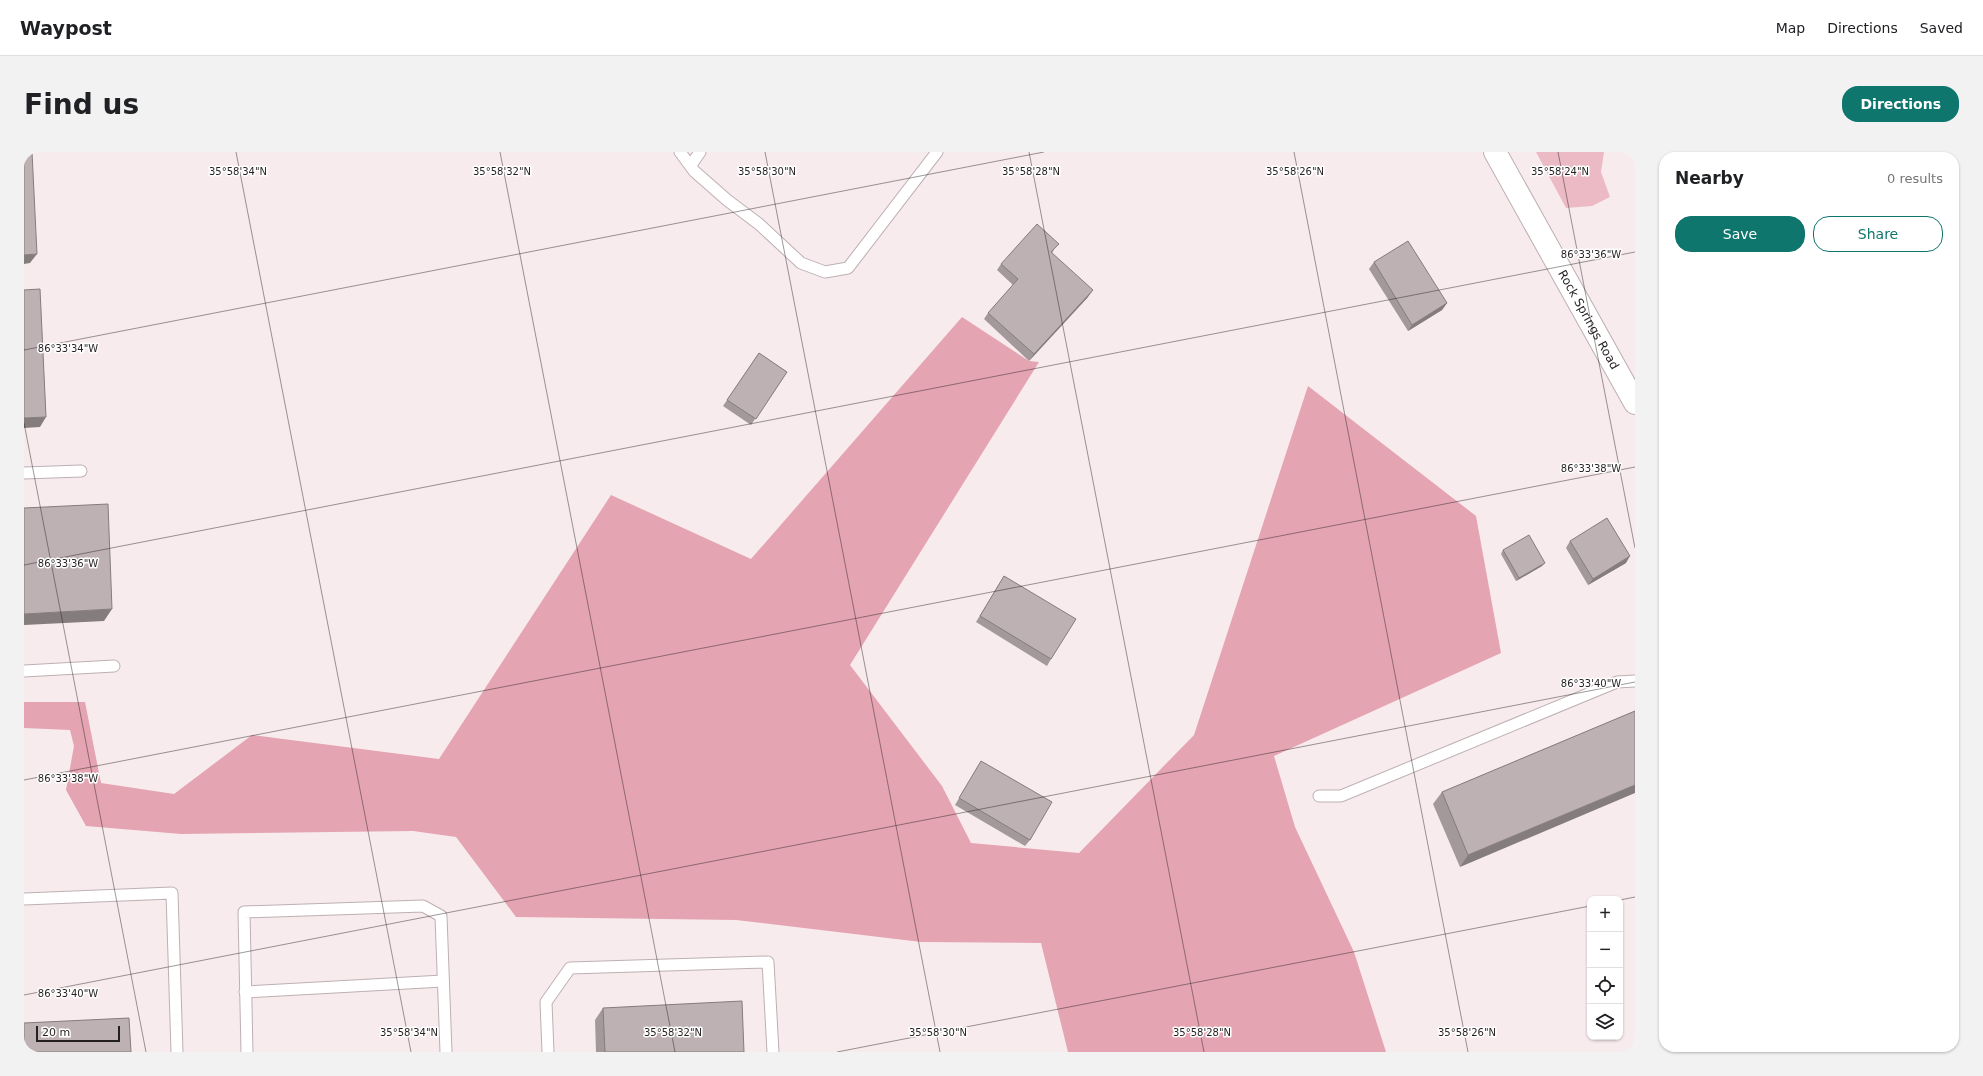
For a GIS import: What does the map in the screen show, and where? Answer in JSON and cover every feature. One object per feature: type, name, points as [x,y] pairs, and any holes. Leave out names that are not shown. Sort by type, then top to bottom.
[{"type":"street","name":"Rock Springs Road","points":[[1495,152],[1635,403]]},
{"type":"lane","points":[[680,152],[694,171],[727,200],[759,224],[801,263],[824,272],[848,268],[937,152]]},
{"type":"lane","points":[[690,165],[700,152]]},
{"type":"lane","points":[[24,473],[81,471]]},
{"type":"lane","points":[[24,671],[114,666]]},
{"type":"lane","points":[[1319,796],[1341,796],[1617,682],[1635,682]]},
{"type":"lane","points":[[24,899],[172,893],[177,1052]]},
{"type":"lane","points":[[247,1052],[244,912],[423,906],[441,916],[446,1052]]},
{"type":"lane","points":[[548,1052],[546,1002],[570,968],[768,962],[773,1052]]},
{"type":"lane","points":[[245,992],[443,980]]},
{"type":"shaded area","points":[[1536,152],[1604,152],[1601,172],[1610,197],[1592,206],[1566,208]]},
{"type":"shaded area","points":[[962,317],[1029,361],[1039,362],[850,665],[942,786],[971,843],[1079,853],[1194,735],[1308,386],[1476,516],[1501,653],[1274,756],[1295,827],[1354,952],[1386,1052],[1068,1052],[1041,943],[921,942],[736,920],[516,917],[456,837],[413,831],[181,834],[86,826],[66,790],[74,746],[70,730],[24,728],[24,702],[85,702],[101,783],[174,794],[252,735],[439,759],[611,495],[751,559]]},
{"type":"building","points":[[24,152],[32,152],[37,254],[24,255]]},
{"type":"building","points":[[1037,224],[1059,244],[1051,252],[1093,290],[1034,354],[988,313],[1018,279],[1001,264]]},
{"type":"building","points":[[1408,241],[1447,303],[1412,325],[1374,262]]},
{"type":"building","points":[[40,289],[46,417],[24,418],[24,290]]},
{"type":"building","points":[[759,353],[787,372],[756,419],[727,400]]},
{"type":"building","points":[[108,504],[112,609],[24,614],[24,508]]},
{"type":"building","points":[[1607,518],[1630,556],[1593,579],[1570,541]]},
{"type":"building","points":[[1529,535],[1545,563],[1519,578],[1503,550]]},
{"type":"building","points":[[1004,576],[1076,619],[1051,659],[980,616]]},
{"type":"building","points":[[1635,711],[1635,785],[1468,855],[1442,792]]},
{"type":"building","points":[[981,761],[1052,802],[1030,840],[959,798]]},
{"type":"building","points":[[742,1001],[744,1052],[605,1052],[603,1008]]},
{"type":"building","points":[[129,1018],[131,1052],[24,1052],[24,1023]]}]
